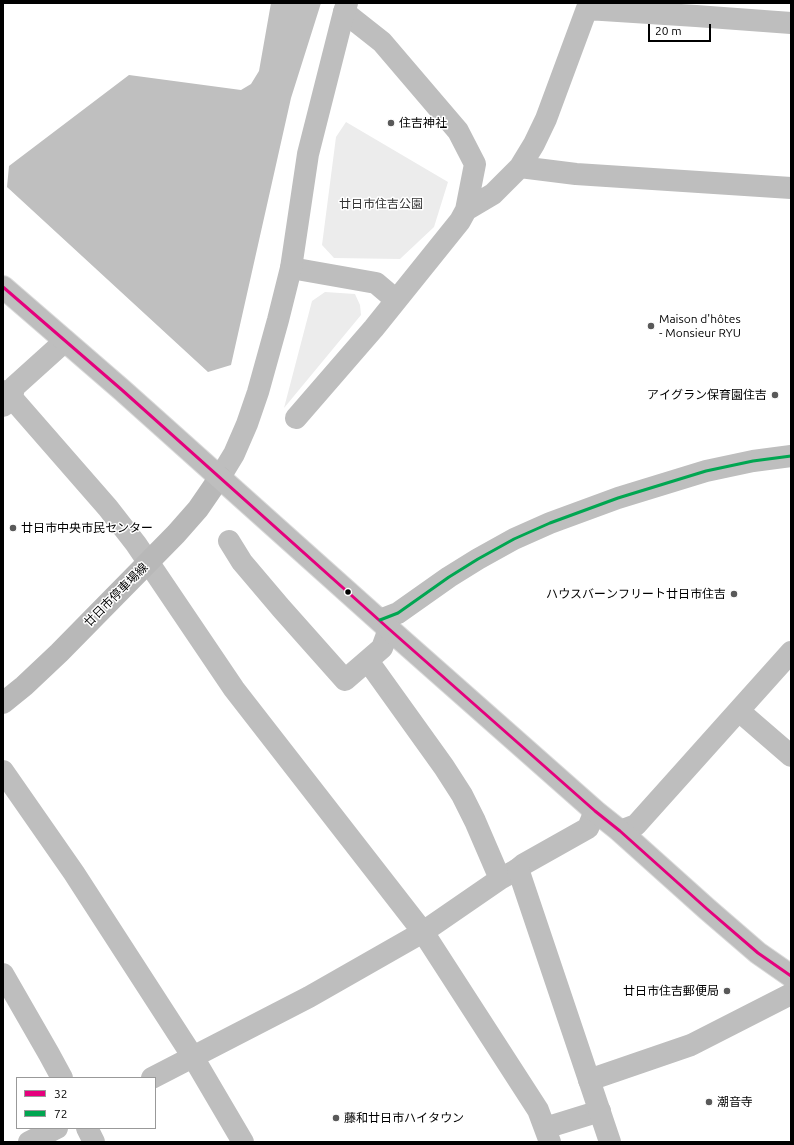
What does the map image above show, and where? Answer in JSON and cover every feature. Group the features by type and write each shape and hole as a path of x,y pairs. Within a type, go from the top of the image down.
{"main road":[{"path":"466,210 493,194 520,167 534,144 546,118 588,6 791,23"},
{"path":"220,477 234,454 247,424 258,392 278,320 290,268 308,154 345,7 382,42 458,131 475,164 466,210 460,221 374,328 296,418"},
{"path":"520,167 576,174 791,188"},
{"path":"290,268 376,283 396,300"},
{"path":"3,286 595,811 620,831 758,953 791,976"},
{"path":"65,340 14,387 6,398 108,508 148,562 234,689 423,932 538,1110 547,1135 600,1111"},
{"path":"228,541 242,562 345,680 382,648 385,625 398,613 449,577 514,539 550,523 606,502 666,482 706,471 791,456"},
{"name":"廿日市停車場線","path":"3,703 24,686 59,653 148,562 190,518 220,477"},
{"path":"620,831 636,825 791,652"},
{"path":"368,661 444,767 462,795 475,821 509,874 589,1080 610,1142"},
{"path":"739,711 791,756"},
{"path":"3,771 74,873 193,1057 243,1142"},
{"path":"154,1077 309,997 423,932 524,864 588,828 595,811"},
{"path":"3,974 61,1077"},
{"path":"589,1080 691,1045 791,994"},
{"path":"29,1142 54,1129"},
{"path":"88,1129 94,1142"}],"green space":[{"name":"廿日市住吉公園","path":"346,122 448,182 434,227 400,259 334,258 322,245 336,137"},
{"path":"325,292 355,294 360,305 361,315 284,408 312,301"}],"shaded area":[{"path":"271,3 321,3 291,98 231,365 208,372 7,187 9,166 129,75 241,90 251,84 259,71"}],"transit line":[{"name":"32","path":"3,287 122,390 389,629 707,909 758,953 791,976"},
{"name":"72","path":"380,620 398,613 449,577 478,559 514,539 550,523 618,498 706,471 753,461 791,456"}],"place":[{"name":"住吉神社","path":"391,123"},
{"name":"Maison d'hôtes - Monsieur RYU","path":"651,326"},
{"name":"アイグラン保育園住吉","path":"775,395"},
{"name":"廿日市中央市民センター","path":"13,528"},
{"name":"ハウスバーンフリート廿日市住吉","path":"734,594"},
{"name":"廿日市住吉郵便局","path":"727,991"},
{"name":"潮音寺","path":"709,1102"},
{"name":"藤和廿日市ハイタウン","path":"336,1118"}]}
